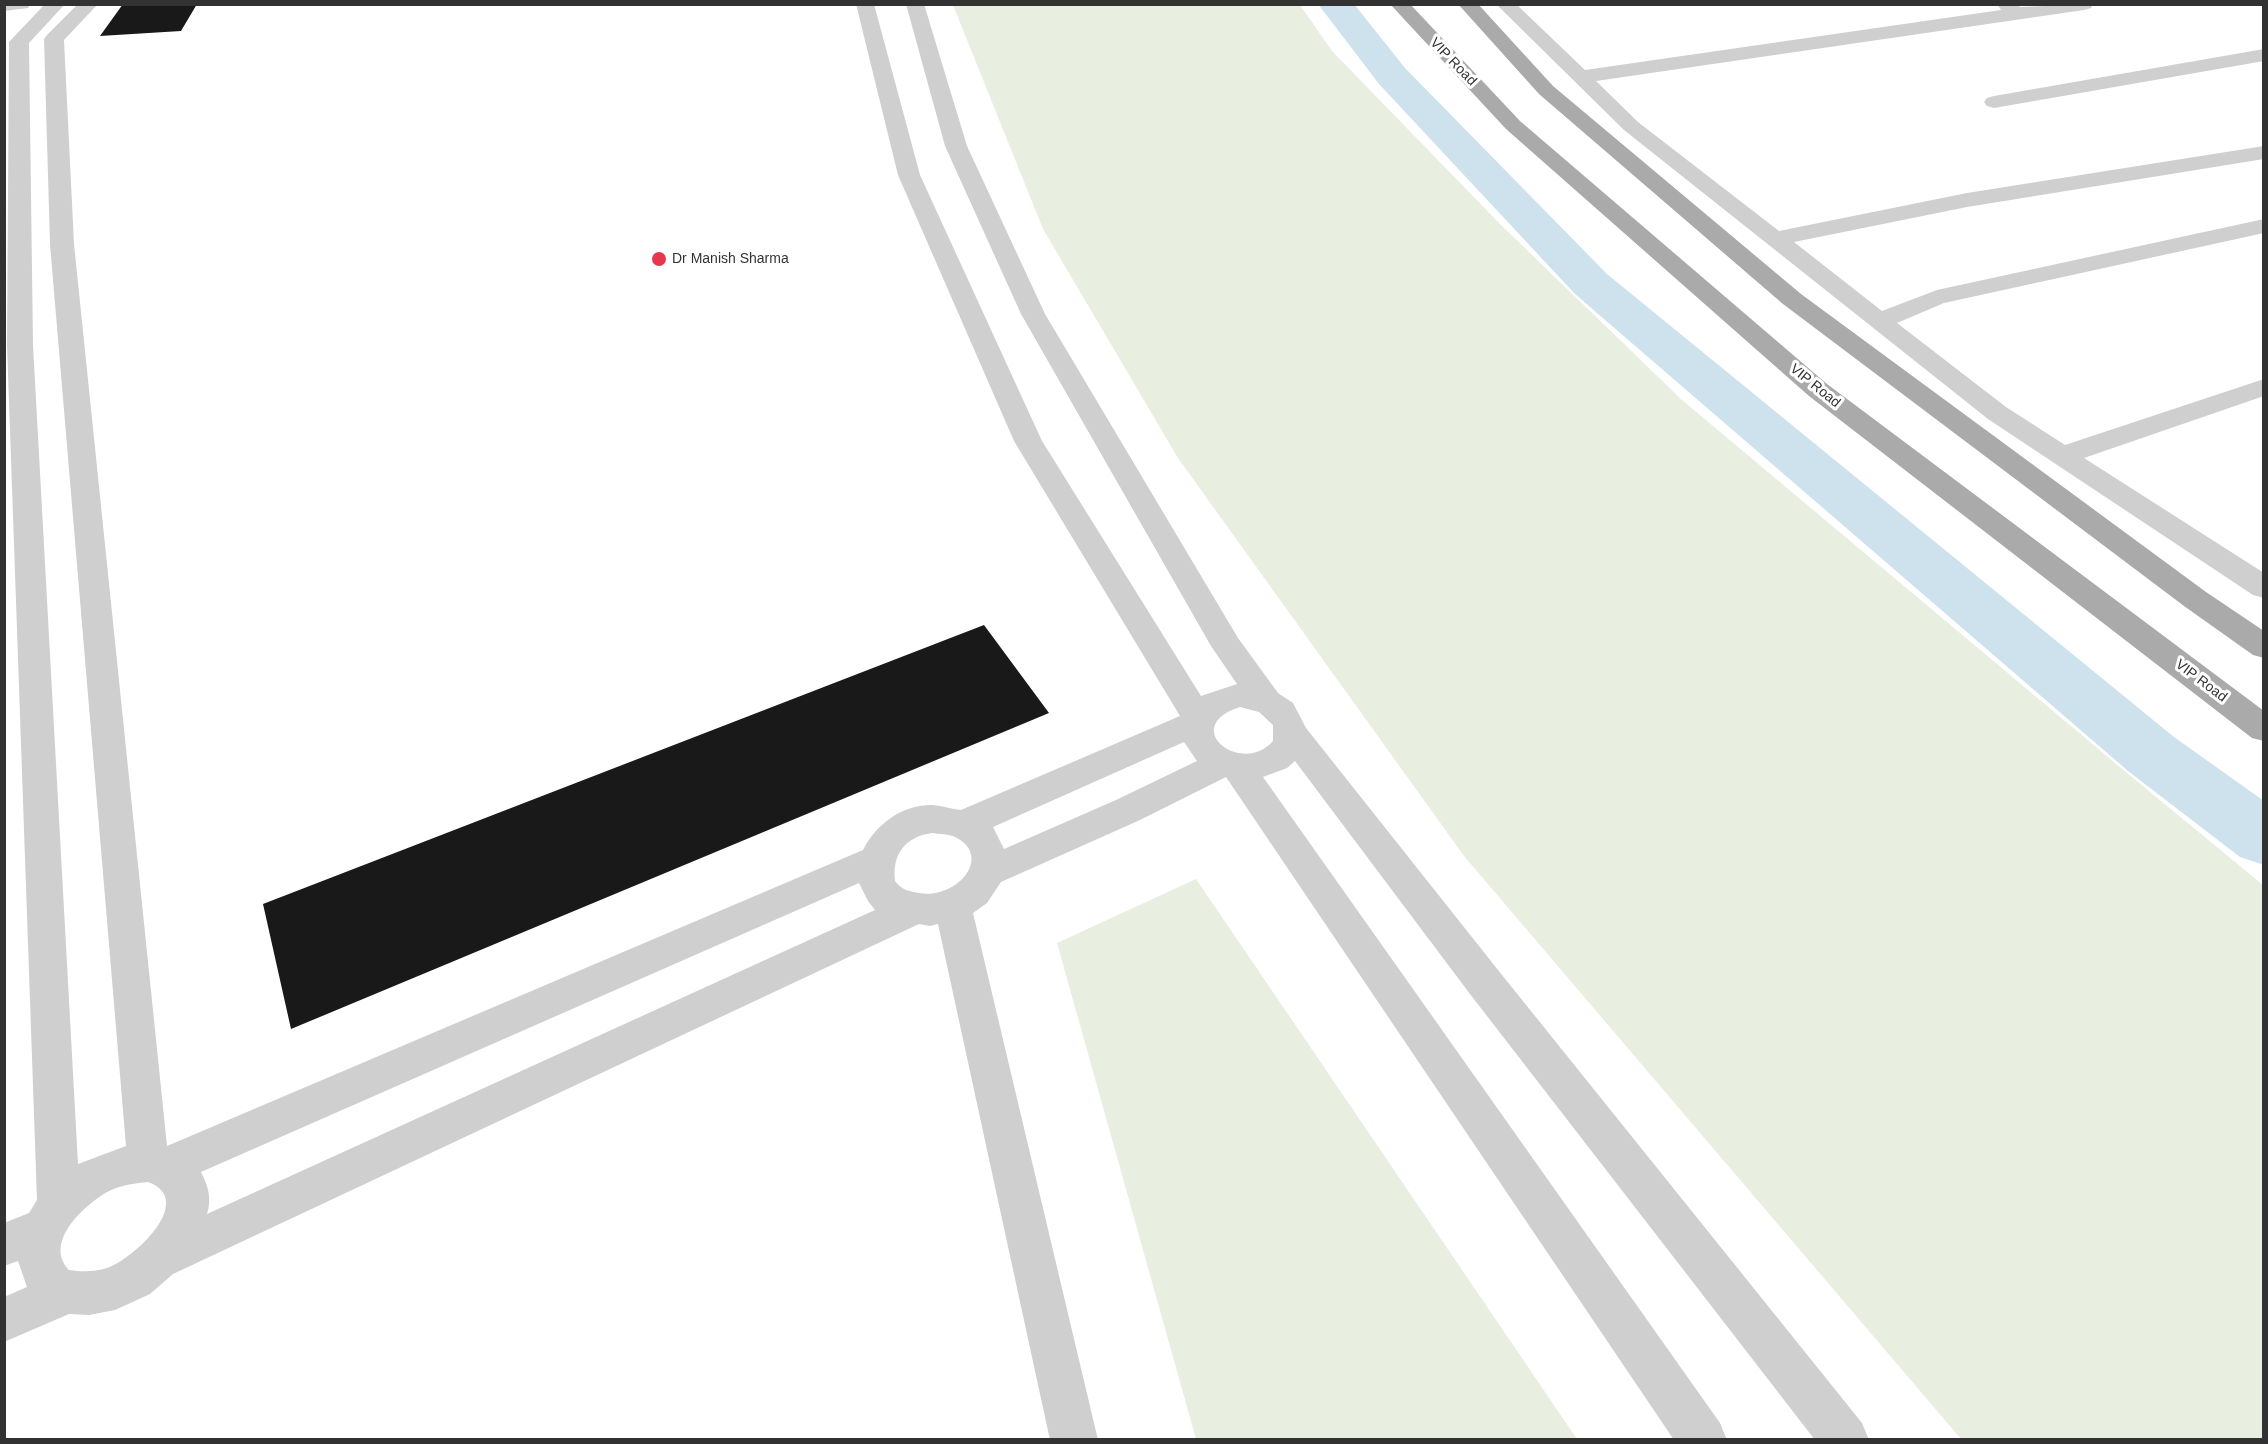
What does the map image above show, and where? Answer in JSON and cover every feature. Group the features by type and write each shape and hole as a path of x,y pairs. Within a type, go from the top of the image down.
{"main road":[{"name":"VIP Road","path":"1399,4 1513,125 1818,390 2264,729"},
{"path":"1467,4 1546,90 1792,299 2186,592 2264,647"}],"street":[{"path":"865,4 909,175 1028,441 1197,721"},
{"path":"915,4 956,146 1033,314 1227,646 1266,701 1284,715 1292,734 1476,973 1845,1440"},
{"path":"1505,4 1631,126 1996,413 2264,588"},
{"path":"1580,76 2011,9 2084,4"},
{"path":"4,5 57,9"},
{"path":"4,19 57,9"},
{"path":"57,9 19,42 12,93 11,160 12,347 52,1217 39,1249 40,1269 49,1285 67,1292 89,1294 115,1288 139,1275 161,1257 177,1236 187,1213 188,1193 181,1177 158,1164"},
{"path":"57,9 54,39 62,244 158,1164"},
{"path":"1994,102 2264,55"},
{"path":"2227,62 2254,76"},
{"path":"1774,239 1967,200 2264,152"},
{"path":"1880,321 1938,297 2264,226"},
{"path":"2062,456 2264,387"},
{"path":"1266,701 1240,695 1226,698 1204,709 1197,721 1195,732 1204,751 1231,765 1254,767 1275,759 1289,745 1292,734"},
{"path":"964,824 1197,721"},
{"path":"989,872 1231,765"},
{"path":"1231,765 1703,1440"},
{"path":"940,819 964,824 978,833 986,844 990,858 989,872 982,885 970,897 953,907 933,911 912,910 894,903 881,891 875,876 875,860 883,845 896,831 912,823 940,819"},
{"path":"4,1245 52,1217 78,1188 101,1174 125,1164 158,1164 875,860"},
{"path":"953,907 1074,1440"},
{"path":"161,1257 912,910"},
{"path":"4,1320 67,1292"}],"shaded area":[{"path":"953,5 1300,5 1332,51 1500,224 1682,400 2263,885 2263,1439 1961,1439 1464,856 1178,458 1043,229"},
{"path":"1196,879 1577,1439 1196,1439 1057,943"}],"building":[{"path":"123,4 197,4 181,31 100,36"},
{"path":"984,625 1049,713 291,1029 263,904"}],"waterway":[{"path":"1335,4 1392,76 1591,284 2151,754 2264,838"}],"place":[{"name":"Dr Manish Sharma","path":"659,259"}]}
